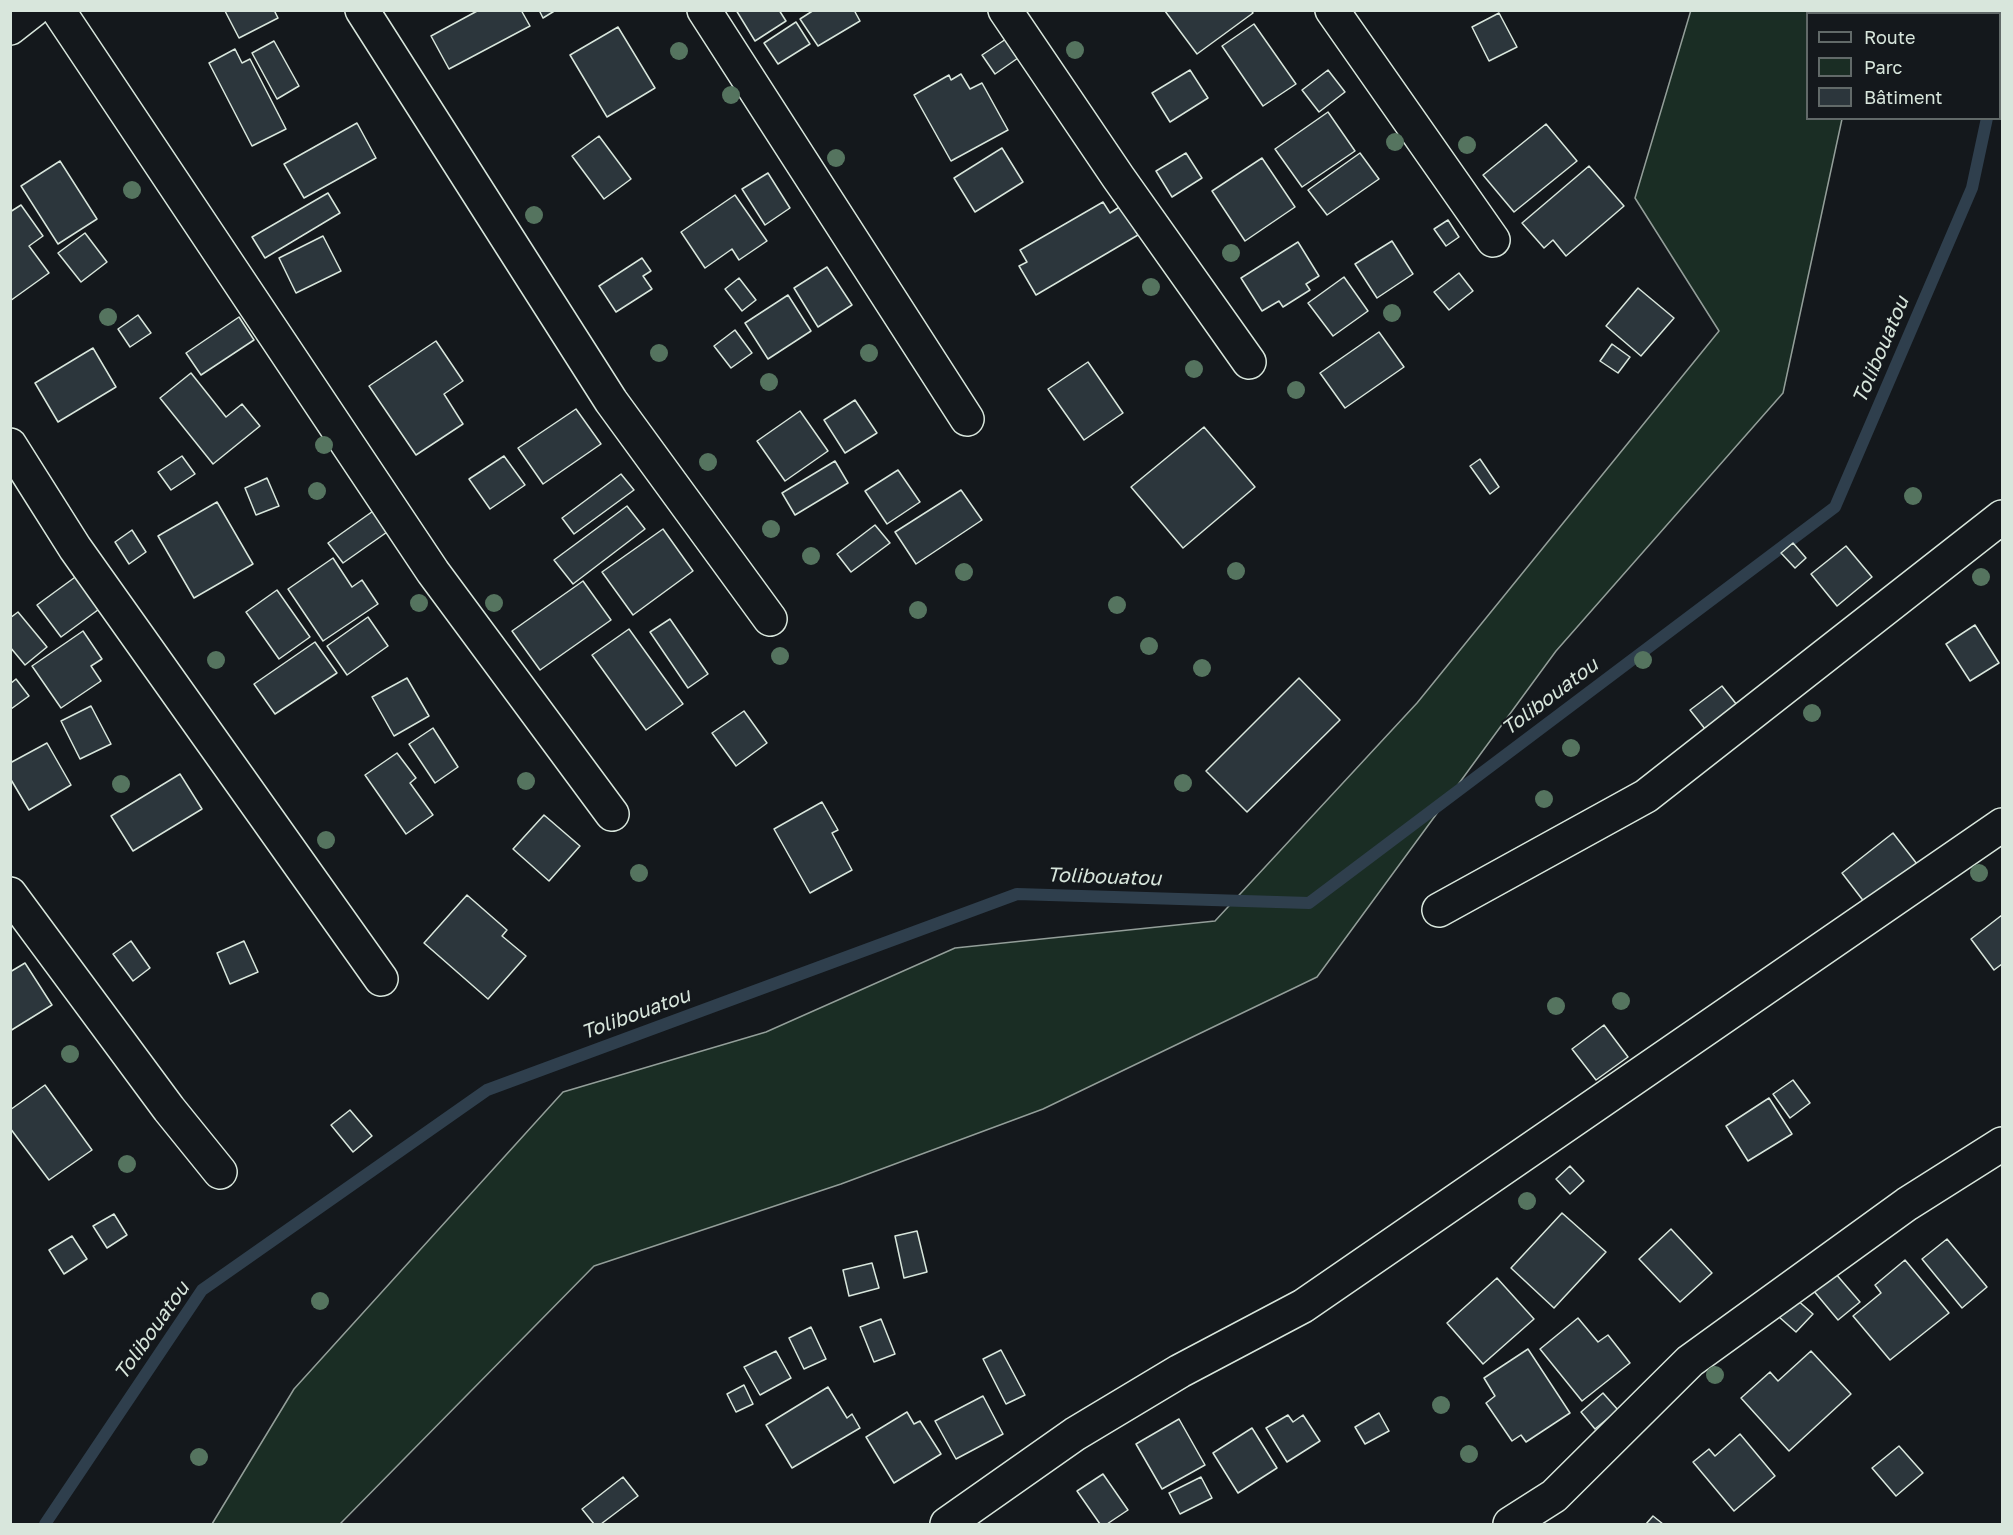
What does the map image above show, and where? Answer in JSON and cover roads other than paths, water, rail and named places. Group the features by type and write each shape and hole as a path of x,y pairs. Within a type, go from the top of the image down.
{"street":[{"path":"10,28 33,10"},
{"path":"58,10 433,572 612,814"},
{"path":"362,10 611,401 770,619"},
{"path":"704,10 967,419"},
{"path":"1005,10 1118,177 1249,362"},
{"path":"1332,10 1493,240"},
{"path":"10,445 75,548 381,979"},
{"path":"1439,910 1646,796 2002,517"},
{"path":"947,1524 1075,1434 1180,1371 1303,1306 2002,825"},
{"path":"10,894 169,1109 220,1173"},
{"path":"1510,1524 1554,1496 1690,1361 1907,1204 2002,1144"}],"waterway":[{"name":"Tolibouatou","path":"2001,55 2002,48"},
{"name":"Tolibouatou","path":"45,1524 202,1290 487,1090 1017,894 1309,903 1835,507 1972,188 1987,120"}]}
